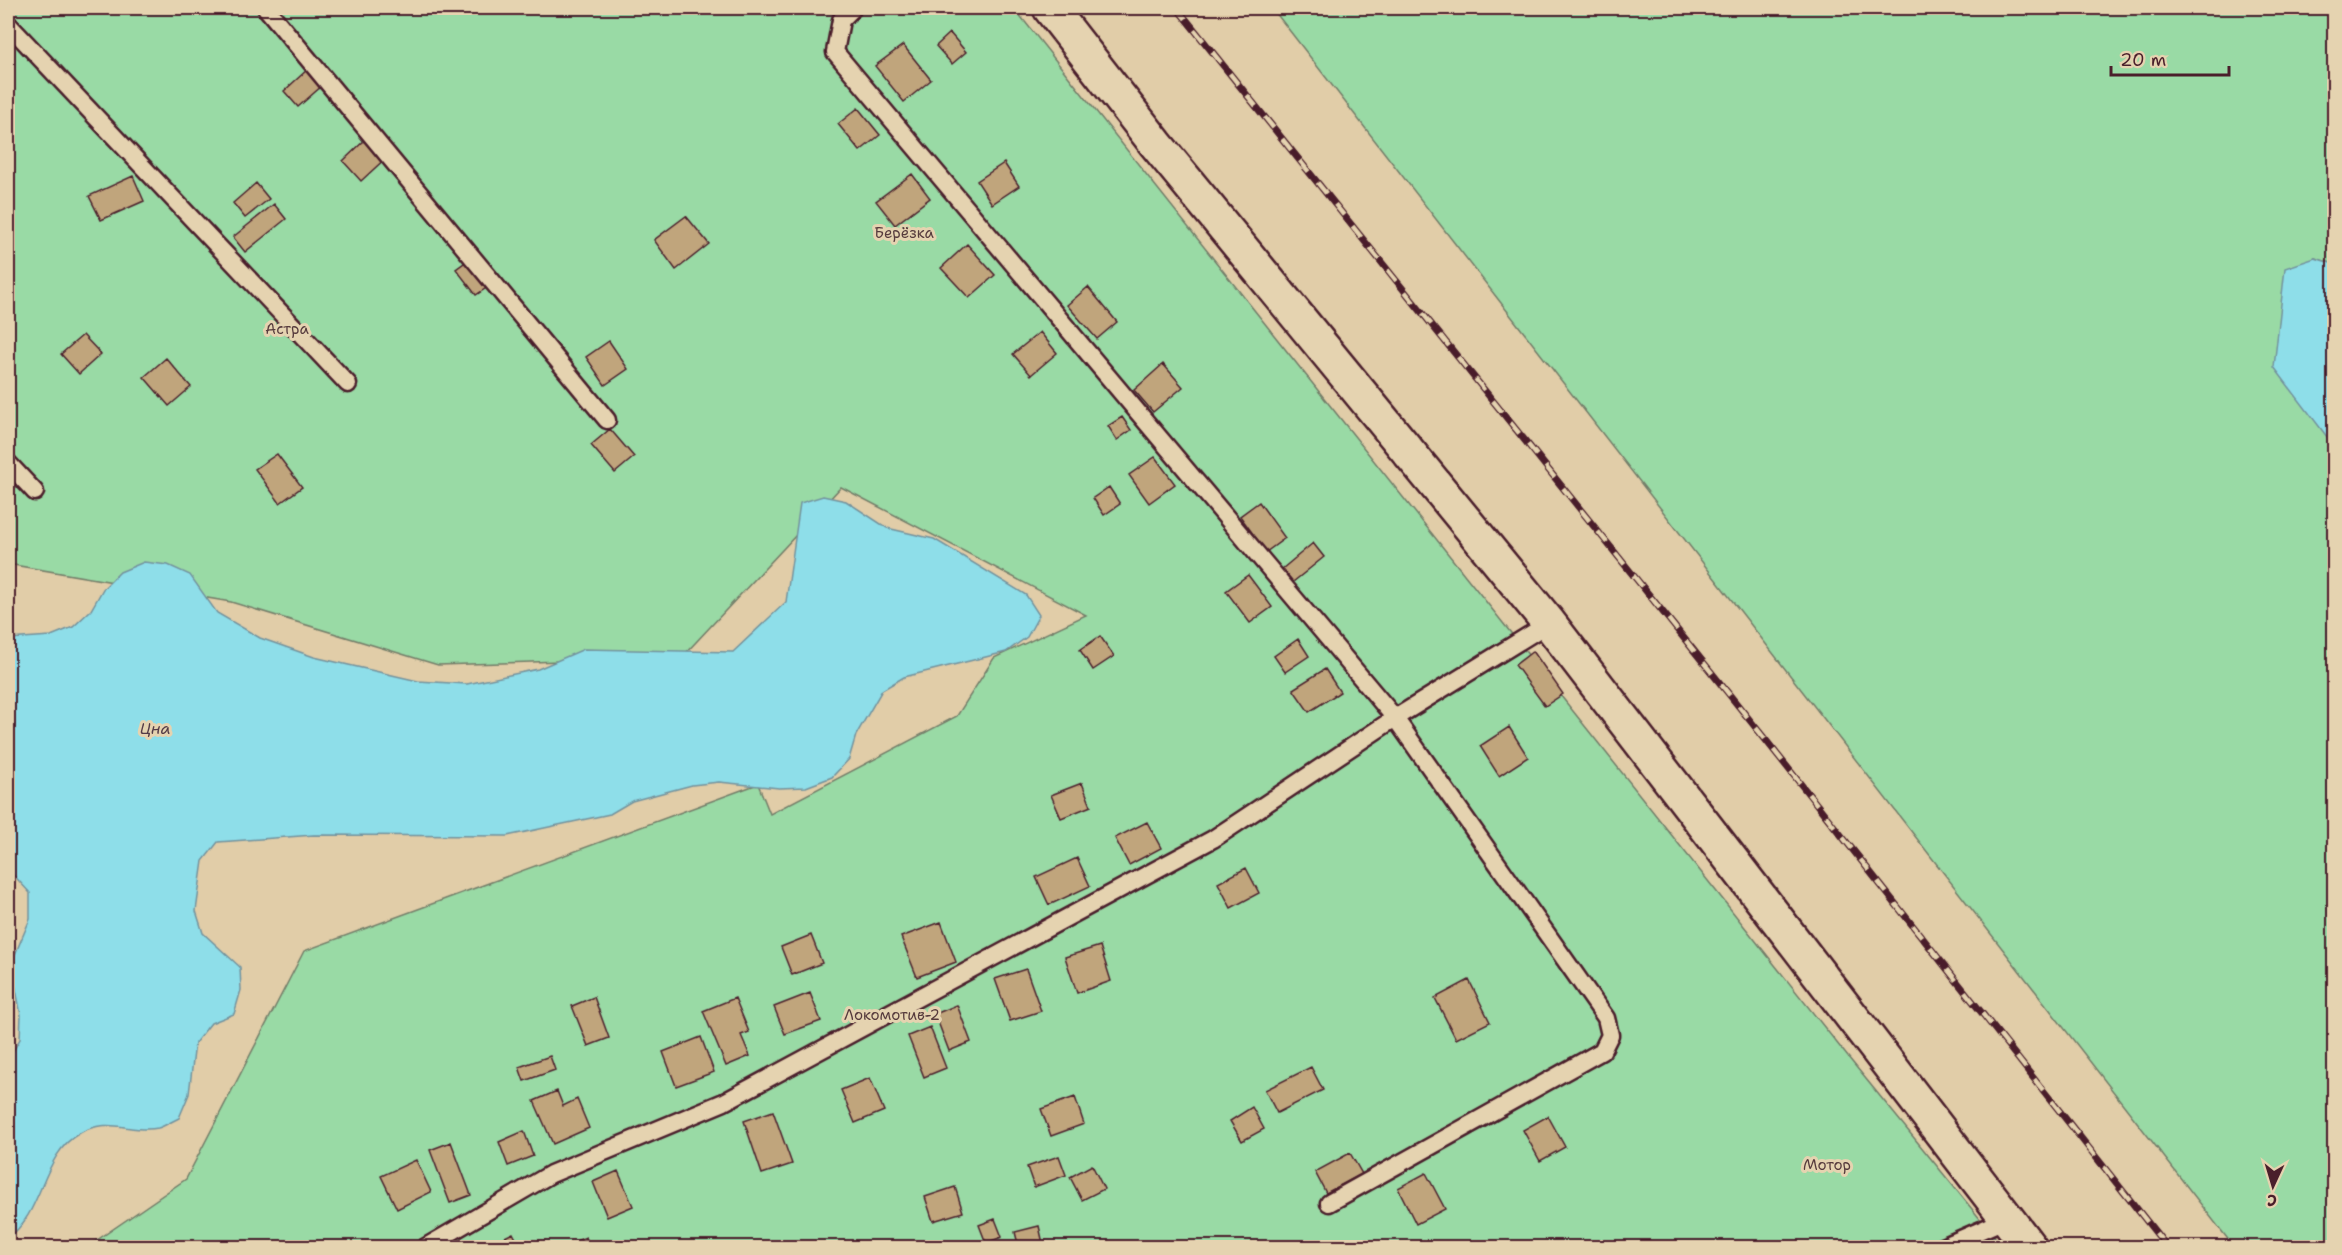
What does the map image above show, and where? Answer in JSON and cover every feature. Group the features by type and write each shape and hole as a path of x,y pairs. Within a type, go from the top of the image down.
{"street":[{"path":"1050,8 1156,144 1549,623 2030,1248"}],"lane":[{"path":"266,8 607,420"},
{"path":"853,8 841,20 835,52 1395,718 1606,1018 1610,1035 1602,1051 1329,1203"},
{"path":"8,24 348,384"},
{"path":"8,463 35,492"},
{"path":"424,1248 550,1174 724,1102 1213,839 1395,718 1549,623"},
{"path":"1940,1248 2009,1218"}],"green space":[{"path":"8,8 1014,8 1848,1057 2003,1247 87,1247 186,1179 304,951 758,784 770,814 957,716 994,658 1086,615 841,487 682,657 438,665 231,602 8,564"},
{"path":"1272,8 2334,8 2334,264 2315,258 2314,418 2334,446 2334,1247 2234,1247"}],"water":[{"path":"2315,258 2334,264 2334,446 2274,367 2285,268"},
{"name":"Цна","path":"823,496 846,501 887,528 934,539 1026,595 1039,615 1027,637 1006,652 904,677 882,690 856,735 849,759 832,777 806,787 779,788 719,782 692,785 632,801 610,814 507,836 314,835 218,842 203,861 196,911 203,933 240,967 241,990 234,1014 211,1023 195,1043 189,1094 179,1118 158,1128 101,1126 91,1128 67,1142 57,1155 29,1214 8,1238 8,1060 20,1039 21,1015 11,964 30,919 30,893 8,869 8,639 51,636 73,627 91,610 103,589 120,572 144,562 168,565 190,575 217,613 260,638 314,657 418,681 467,684 538,669 584,649 733,652 786,602 800,503"}],"building":[{"path":"950,33 966,52 952,64 936,46"},
{"path":"903,45 931,80 904,102 875,66"},
{"path":"308,69 323,85 298,107 284,91"},
{"path":"858,108 880,135 860,151 838,124"},
{"path":"369,136 388,156 361,181 343,161"},
{"path":"1004,163 1019,186 992,204 977,181"},
{"path":"912,174 930,198 895,225 876,201"},
{"path":"133,176 144,201 101,220 89,196"},
{"path":"256,183 269,199 245,218 233,203"},
{"path":"274,204 286,219 245,252 233,237"},
{"path":"686,216 709,244 676,270 654,240"},
{"path":"967,244 995,275 969,298 941,268"},
{"path":"475,255 495,282 476,295 456,269"},
{"path":"1088,287 1117,322 1097,339 1067,305"},
{"path":"1040,332 1057,353 1031,375 1013,354"},
{"path":"83,335 101,354 79,374 61,354"},
{"path":"609,341 628,369 605,385 586,357"},
{"path":"166,358 191,387 169,406 144,377"},
{"path":"1163,364 1183,387 1153,412 1134,390"},
{"path":"1122,417 1131,430 1117,440 1108,426"},
{"path":"610,429 634,457 615,473 591,445"},
{"path":"277,454 302,487 280,503 255,469"},
{"path":"1155,457 1175,484 1149,503 1129,475"},
{"path":"1109,487 1120,504 1104,515 1093,498"},
{"path":"1259,502 1285,538 1266,552 1240,516"},
{"path":"1313,543 1324,557 1293,582 1282,569"},
{"path":"1248,575 1272,607 1250,623 1226,591"},
{"path":"1100,636 1114,656 1093,670 1080,650"},
{"path":"1298,639 1309,656 1285,672 1274,656"},
{"path":"1533,651 1563,694 1545,706 1515,665"},
{"path":"1325,669 1340,692 1309,712 1293,689"},
{"path":"1509,727 1528,757 1499,776 1480,746"},
{"path":"1082,783 1091,806 1061,818 1051,795"},
{"path":"1147,822 1161,848 1129,865 1115,838"},
{"path":"1077,858 1090,886 1049,905 1036,877"},
{"path":"1246,868 1259,893 1231,908 1218,883"},
{"path":"941,922 956,962 917,977 901,937"},
{"path":"811,935 822,963 792,975 781,947"},
{"path":"1100,946 1111,981 1077,993 1065,957"},
{"path":"1026,969 1041,1011 1010,1021 995,979"},
{"path":"1469,980 1490,1022 1456,1039 1435,998"},
{"path":"810,993 821,1021 785,1034 774,1007"},
{"path":"594,997 609,1038 588,1046 572,1006"},
{"path":"735,998 749,1032 741,1035 750,1056 726,1066 703,1011"},
{"path":"957,1005 971,1042 949,1051 935,1014"},
{"path":"930,1027 946,1068 924,1077 908,1036"},
{"path":"701,1037 714,1072 676,1086 663,1052"},
{"path":"550,1056 555,1070 524,1081 519,1067"},
{"path":"1311,1067 1323,1090 1277,1113 1265,1090"},
{"path":"870,1078 884,1111 855,1123 841,1090"},
{"path":"557,1091 563,1106 577,1099 589,1128 553,1144 534,1101"},
{"path":"1075,1097 1084,1124 1051,1136 1041,1109"},
{"path":"1252,1107 1264,1129 1242,1141 1230,1121"},
{"path":"773,1111 792,1164 762,1174 744,1121"},
{"path":"1548,1116 1565,1147 1540,1161 1523,1130"},
{"path":"524,1131 533,1156 508,1166 499,1142"},
{"path":"451,1142 471,1195 450,1203 430,1150"},
{"path":"1350,1153 1362,1174 1326,1193 1315,1172"},
{"path":"1059,1156 1066,1175 1034,1187 1027,1167"},
{"path":"416,1160 431,1192 397,1209 381,1176"},
{"path":"1092,1165 1104,1189 1082,1200 1070,1177"},
{"path":"618,1171 633,1206 607,1217 593,1182"},
{"path":"1426,1173 1445,1209 1416,1224 1398,1188"},
{"path":"955,1187 963,1212 933,1221 925,1197"},
{"path":"995,1219 1002,1237 986,1243 979,1225"},
{"path":"1039,1226 1044,1248 1019,1248 1015,1232"},
{"path":"513,1233 521,1248 482,1248"},
{"path":"586,1237 590,1248 559,1248"}],"railway":[{"path":"1177,8 1765,739 2168,1248"}],"park label":[{"name":"Берёзка","path":"904,233"},
{"name":"Астра","path":"287,329"},
{"name":"Локомотив-2","path":"892,1015"},
{"name":"Мотор","path":"1827,1165"}]}
